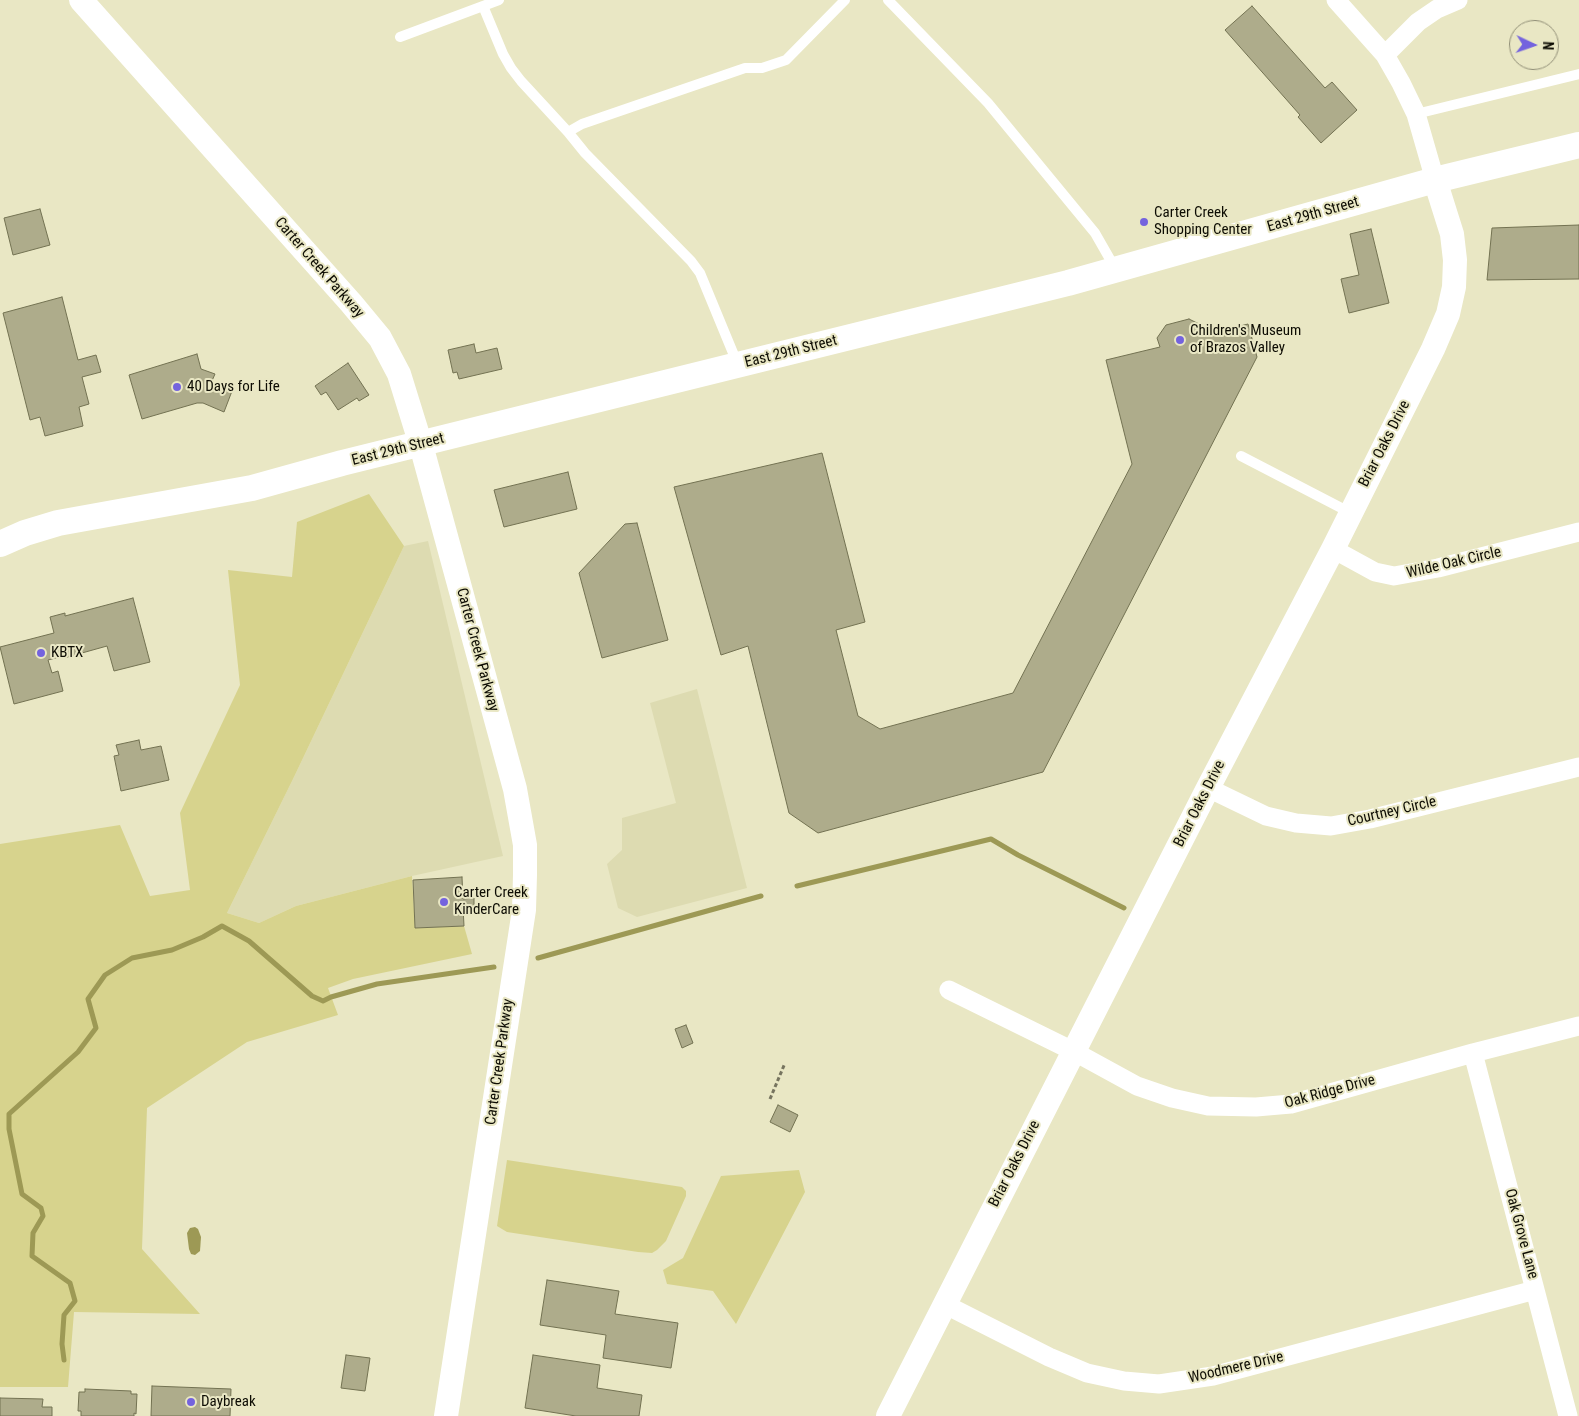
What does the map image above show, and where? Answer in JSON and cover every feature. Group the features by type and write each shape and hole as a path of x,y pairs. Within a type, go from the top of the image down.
{"main road":[{"name":"East 29th Street","path":"0,544 25,533 58,523 252,488 342,463 1059,285 1435,180 1579,144"}],"street":[{"name":"Carter Creek Parkway","path":"81,0 380,338 399,374 421,444 515,788 524,845 526,874 524,910 446,1416"},
{"path":"1336,0 1385,54 1416,114 1435,180"},
{"path":"1385,54 1418,22 1437,9 1458,0"},
{"name":"Briar Oaks Drive","path":"888,1416 1073,1051 1333,549 1433,349 1448,314 1454,287 1452,234 1435,180"},
{"name":"Wilde Oak Circle","path":"1333,549 1375,572 1394,576 1438,568 1579,532"},
{"name":"Courtney Circle","path":"1208,788 1266,816 1296,823 1331,826 1370,819 1579,767"},
{"name":"Oak Ridge Drive","path":"949,990 1073,1051 1136,1086 1172,1098 1208,1106 1256,1107 1291,1104 1473,1053 1579,1026"},
{"name":"Oak Grove Lane","path":"1473,1053 1568,1416"},
{"name":"Woodmere Drive","path":"944,1304 1049,1358 1088,1373 1159,1384 1213,1376 1535,1290"}],"lane":[{"path":"400,37 499,0"},
{"path":"568,132 582,124 745,68 762,68 786,60 845,0"},
{"path":"888,0 988,103 1095,232 1115,268"},
{"path":"483,6 503,54 511,68 585,154 691,261 700,273 738,365"},
{"path":"1416,114 1579,74"},
{"path":"1241,456 1351,513"}],"path":[{"path":"770,1099 785,1063"}],"shaded area":[{"path":"369,494 404,546 227,913 259,923 296,906 412,876 415,928 464,926 472,954 353,979 328,988 338,1015 247,1042 147,1108 142,1249 200,1314 74,1312 68,1387 0,1387 0,844 120,825 150,896 190,890 180,813 240,685 228,570 292,577 297,522"},
{"path":"428,541 503,856 412,876 296,906 259,923 227,913 404,546"},
{"path":"697,689 747,888 637,917 618,908 607,864 622,850 622,818 676,803 650,703"},
{"path":"507,1160 682,1187 686,1191 686,1196 666,1241 652,1253 507,1232 497,1226"},
{"path":"799,1170 805,1192 736,1324 713,1291 667,1284 663,1270 683,1258 721,1176"},
{"path":"195,1227 198,1229 201,1237 200,1251 195,1255 191,1254 189,1249 187,1233 190,1228"}],"building":[{"path":"1252,6 1325,88 1332,82 1357,110 1321,143 1298,117 1300,115 1225,30"},
{"path":"40,209 50,245 13,255 4,218"},
{"path":"1579,225 1579,279 1487,280 1492,228"},
{"path":"1371,229 1389,303 1349,313 1341,279 1359,275 1350,234"},
{"path":"62,297 78,360 96,355 101,372 82,377 89,404 79,407 83,426 45,436 40,417 30,420 3,313"},
{"path":"1189,319 1201,325 1205,335 1248,324 1257,357 1043,772 818,833 789,813 748,646 721,655 674,487 822,453 865,622 836,630 858,716 880,729 1013,693 1132,464 1106,360 1160,347 1157,338 1166,325"},
{"path":"474,344 476,353 497,348 502,369 459,379 457,372 453,373 448,350"},
{"name":"40 Days for Life","path":"197,354 201,369 215,374 211,383 232,391 224,412 203,403 197,403 142,419 129,375"},
{"path":"348,363 369,395 359,401 357,398 338,410 326,392 321,395 315,386"},
{"path":"568,472 577,509 504,527 494,490"},
{"path":"637,523 668,640 602,658 579,573 625,524"},
{"name":"KBTX","path":"133,598 150,662 114,671 107,646 64,658 63,656 48,660 52,673 58,671 63,691 14,704 0,647 54,633 50,617 65,613 65,616"},
{"path":"139,740 141,750 161,746 169,780 121,791 114,756 119,755 116,745"},
{"name":"Carter Creek KinderCare","path":"462,877 463,899 474,898 474,906 463,907 464,926 415,928 413,880"},
{"path":"686,1025 693,1043 682,1048 675,1029"},
{"path":"778,1105 798,1115 790,1132 770,1122"},
{"path":"547,1280 619,1291 615,1314 678,1323 671,1368 603,1358 606,1335 540,1325"},
{"path":"346,1355 370,1358 365,1391 341,1388"},
{"path":"533,1355 600,1365 597,1388 642,1395 639,1416 576,1416 525,1408"},
{"name":"Daybreak","path":"152,1386 231,1389 230,1416 151,1416"},
{"path":"85,1389 131,1391 131,1394 137,1394 136,1414 134,1413 134,1416 81,1416 81,1411 78,1411 79,1392 85,1392"},
{"path":"0,1398 43,1399 42,1407 52,1407 52,1416 0,1416"}],"waterway":[{"path":"797,886 991,839 1018,855 1124,908"},
{"path":"538,958 761,896"},
{"path":"64,1360 62,1344 64,1315 75,1301 70,1283 32,1256 33,1233 43,1216 41,1208 22,1194 9,1129 9,1114 78,1052 96,1028 88,999 105,975 132,958 172,950 203,937 222,926 249,941 312,996 323,1001 377,984 494,967"}],"place":[{"name":"Carter Creek Shopping Center","path":"1144,222"},
{"name":"Children's Museum of Brazos Valley","path":"1180,340"},
{"name":"40 Days for Life","path":"177,387"},
{"name":"KBTX","path":"41,653"},
{"name":"Carter Creek KinderCare","path":"444,902"},
{"name":"Daybreak","path":"191,1402"}]}
